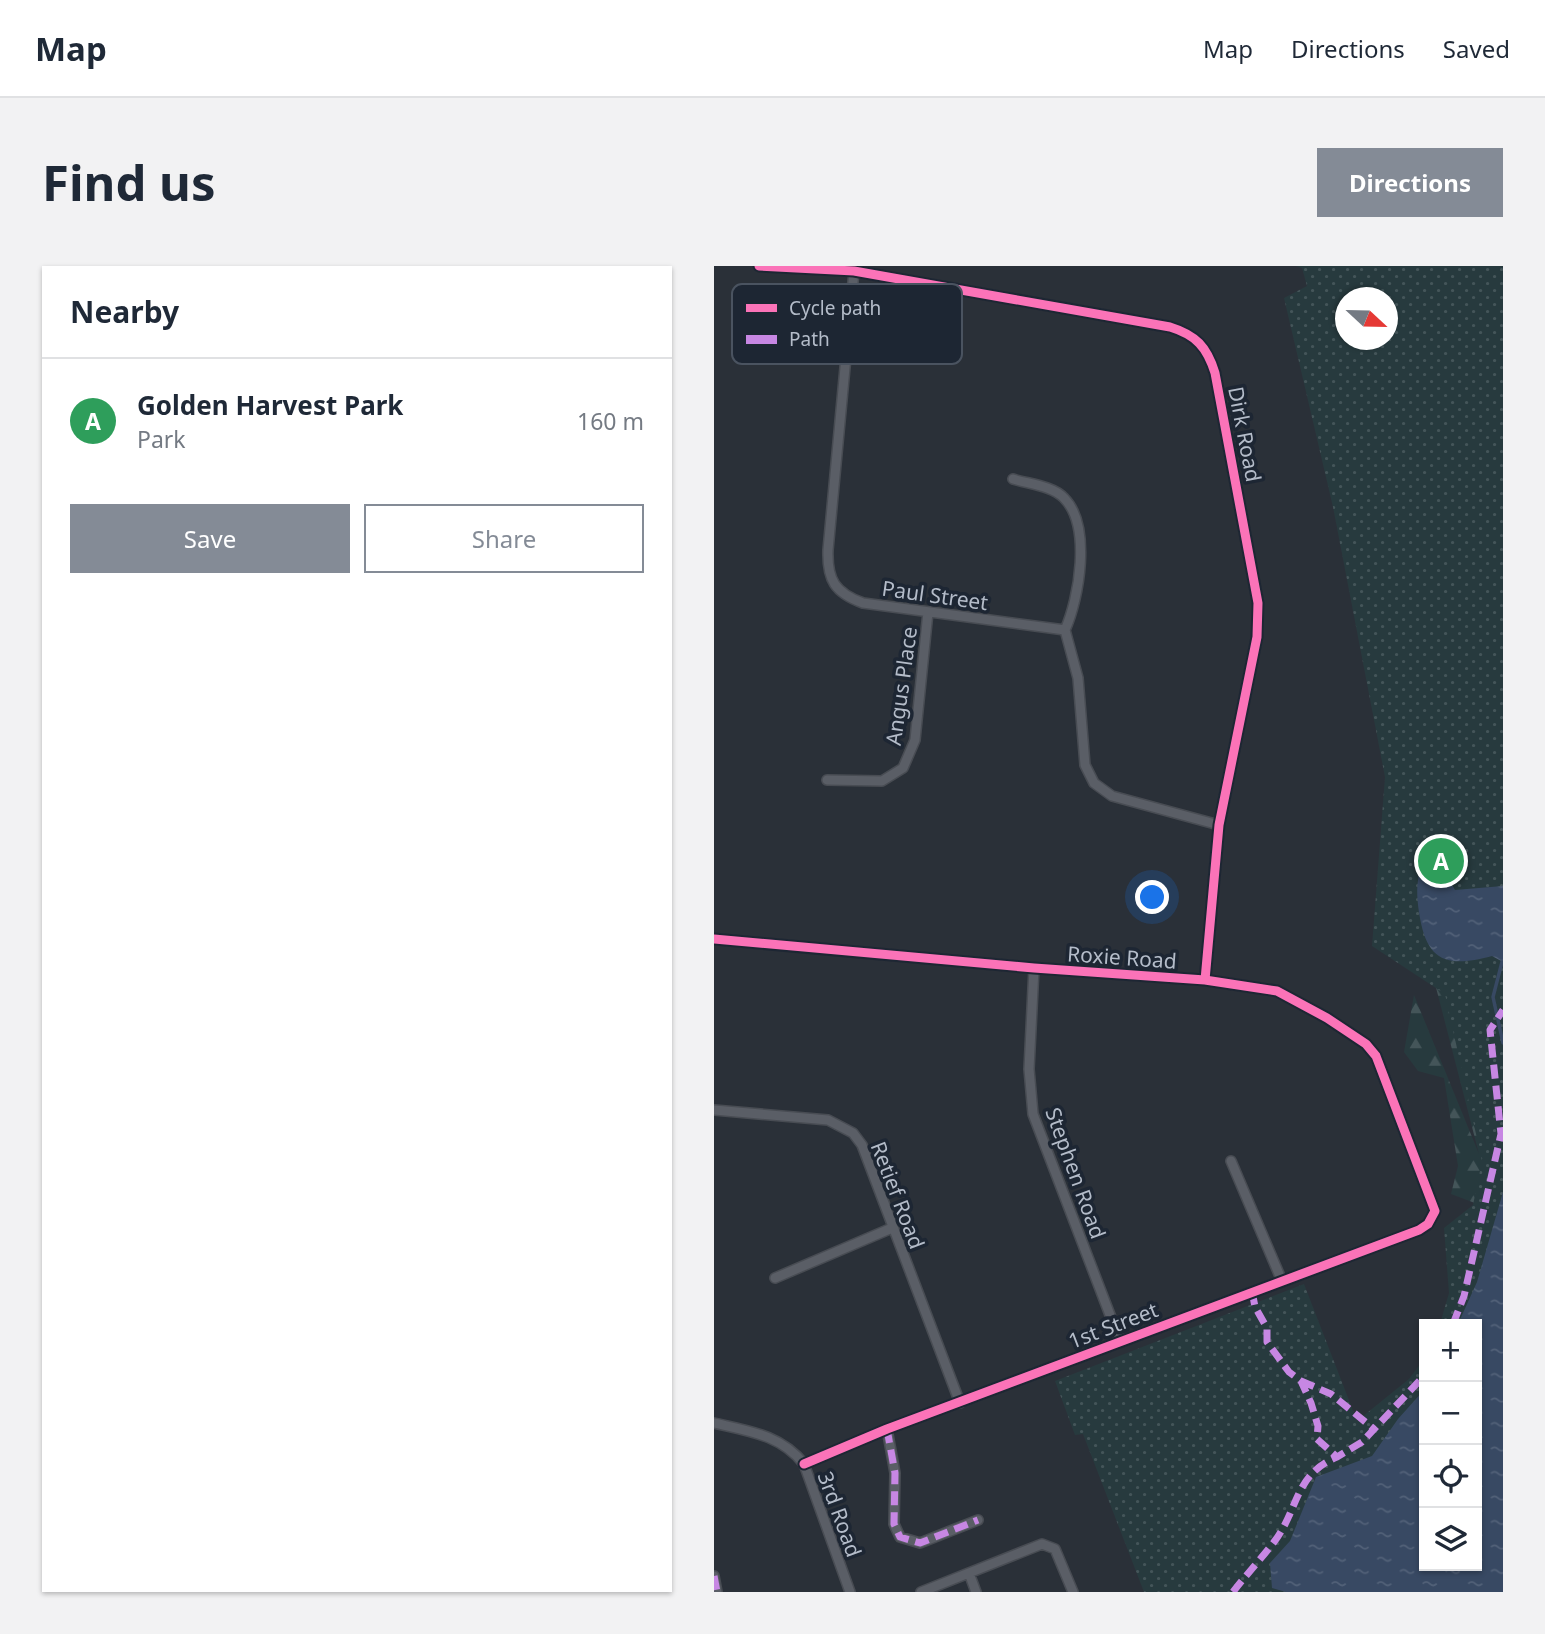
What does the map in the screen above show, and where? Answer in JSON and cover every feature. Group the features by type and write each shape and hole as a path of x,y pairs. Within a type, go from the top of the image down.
{"street":[{"name":"Dirk Road","path":"759,266 854,271 927,284"},
{"name":"Paul Street","path":"853,284 854,271"},
{"name":"Dirk Road","path":"962,290 1183,331 1204,346 1215,373 1258,603 1257,637 1219,825 1205,980"},
{"name":"Paul Street","path":"846,364 827,570 835,588 846,597 863,603 1065,631"},
{"path":"1013,479 1056,492 1072,509 1079,541 1081,577 1074,609 1065,631 1077,671 1085,765 1094,783 1112,796 1219,825"},
{"name":"Angus Place","path":"827,780 882,781 903,768 915,740 928,612"},
{"name":"Roxie Road","path":"714,939 1034,968 1205,980 1277,991 1292,997 1366,1044 1376,1056 1425,1179 1434,1210 1432,1219"},
{"name":"Stephen Road","path":"1034,968 1029,1069 1033,1114 1120,1341"},
{"name":"Retief Road","path":"714,1110 802,1116 842,1125 862,1145 960,1403"},
{"path":"1231,1161 1282,1280"},
{"name":"1st Street","path":"804,1464 887,1429 1419,1230 1432,1219"},
{"path":"775,1278 892,1228"},
{"name":"3rd Road","path":"714,1423 778,1440 792,1449 804,1464 850,1592"},
{"path":"887,1429 895,1473 894,1524 900,1537 910,1543 920,1543 978,1520"},
{"path":"921,1592 1036,1546 1048,1544 1059,1554 1073,1592"},
{"path":"969,1573 976,1592"},
{"path":"714,1576 717,1592"}],"green space":[{"path":"1296,266 1503,266 1503,1592 1144,1592 1083,1434 1075,1435 1055,1381 1304,1284 1357,1421 1409,1379 1419,1366 1419,1571 1482,1571 1482,1319 1441,1319 1449,1293 1444,1228 1473,1205 1482,1161 1445,994 1372,946 1385,777 1333,507 1284,298 1307,286 1302,268"},
{"path":"1424,941 1439,956 1503,1192 1496,1211 1451,1194 1458,1166 1444,1078 1418,1071 1404,1052 1414,995 1479,1154"}],"water":[{"path":"1424,853 1444,872 1455,890 1503,886 1503,962 1492,956 1453,961 1435,953 1429,945 1420,918 1417,892"},
{"path":"1503,1192 1503,1592 1286,1592 1272,1588 1270,1563 1290,1541 1316,1477 1372,1456 1398,1419 1419,1396 1419,1571 1482,1571 1482,1319 1460,1319 1477,1282"}],"waterway":[{"path":"1502,962 1493,997 1503,1043"}],"marked path":[{"path":"1455,1319 1464,1296 1501,1134 1490,1030 1503,1010"},
{"path":"1252,1291 1255,1307 1267,1328 1267,1342 1289,1372 1301,1381 1318,1426 1317,1439 1337,1457 1362,1442 1419,1381"},
{"path":"1301,1381 1331,1394 1374,1429"},
{"path":"887,1429 895,1473 894,1524 900,1537 920,1543 978,1520"},
{"path":"1233,1592 1282,1530 1305,1483 1323,1464 1337,1457"},
{"path":"714,1576 717,1592"}],"cycle path":[{"path":"759,266 854,271 927,284"},
{"path":"962,290 1170,327 1199,343 1215,373 1258,603 1257,637 1219,825 1205,980"},
{"path":"714,939 1034,968 1205,980 1277,991 1327,1018 1366,1044 1376,1056 1435,1211 1428,1224 1419,1230 887,1429 804,1464"}],"place":[{"name":"Golden Harvest Park","path":"1441,861"}]}
